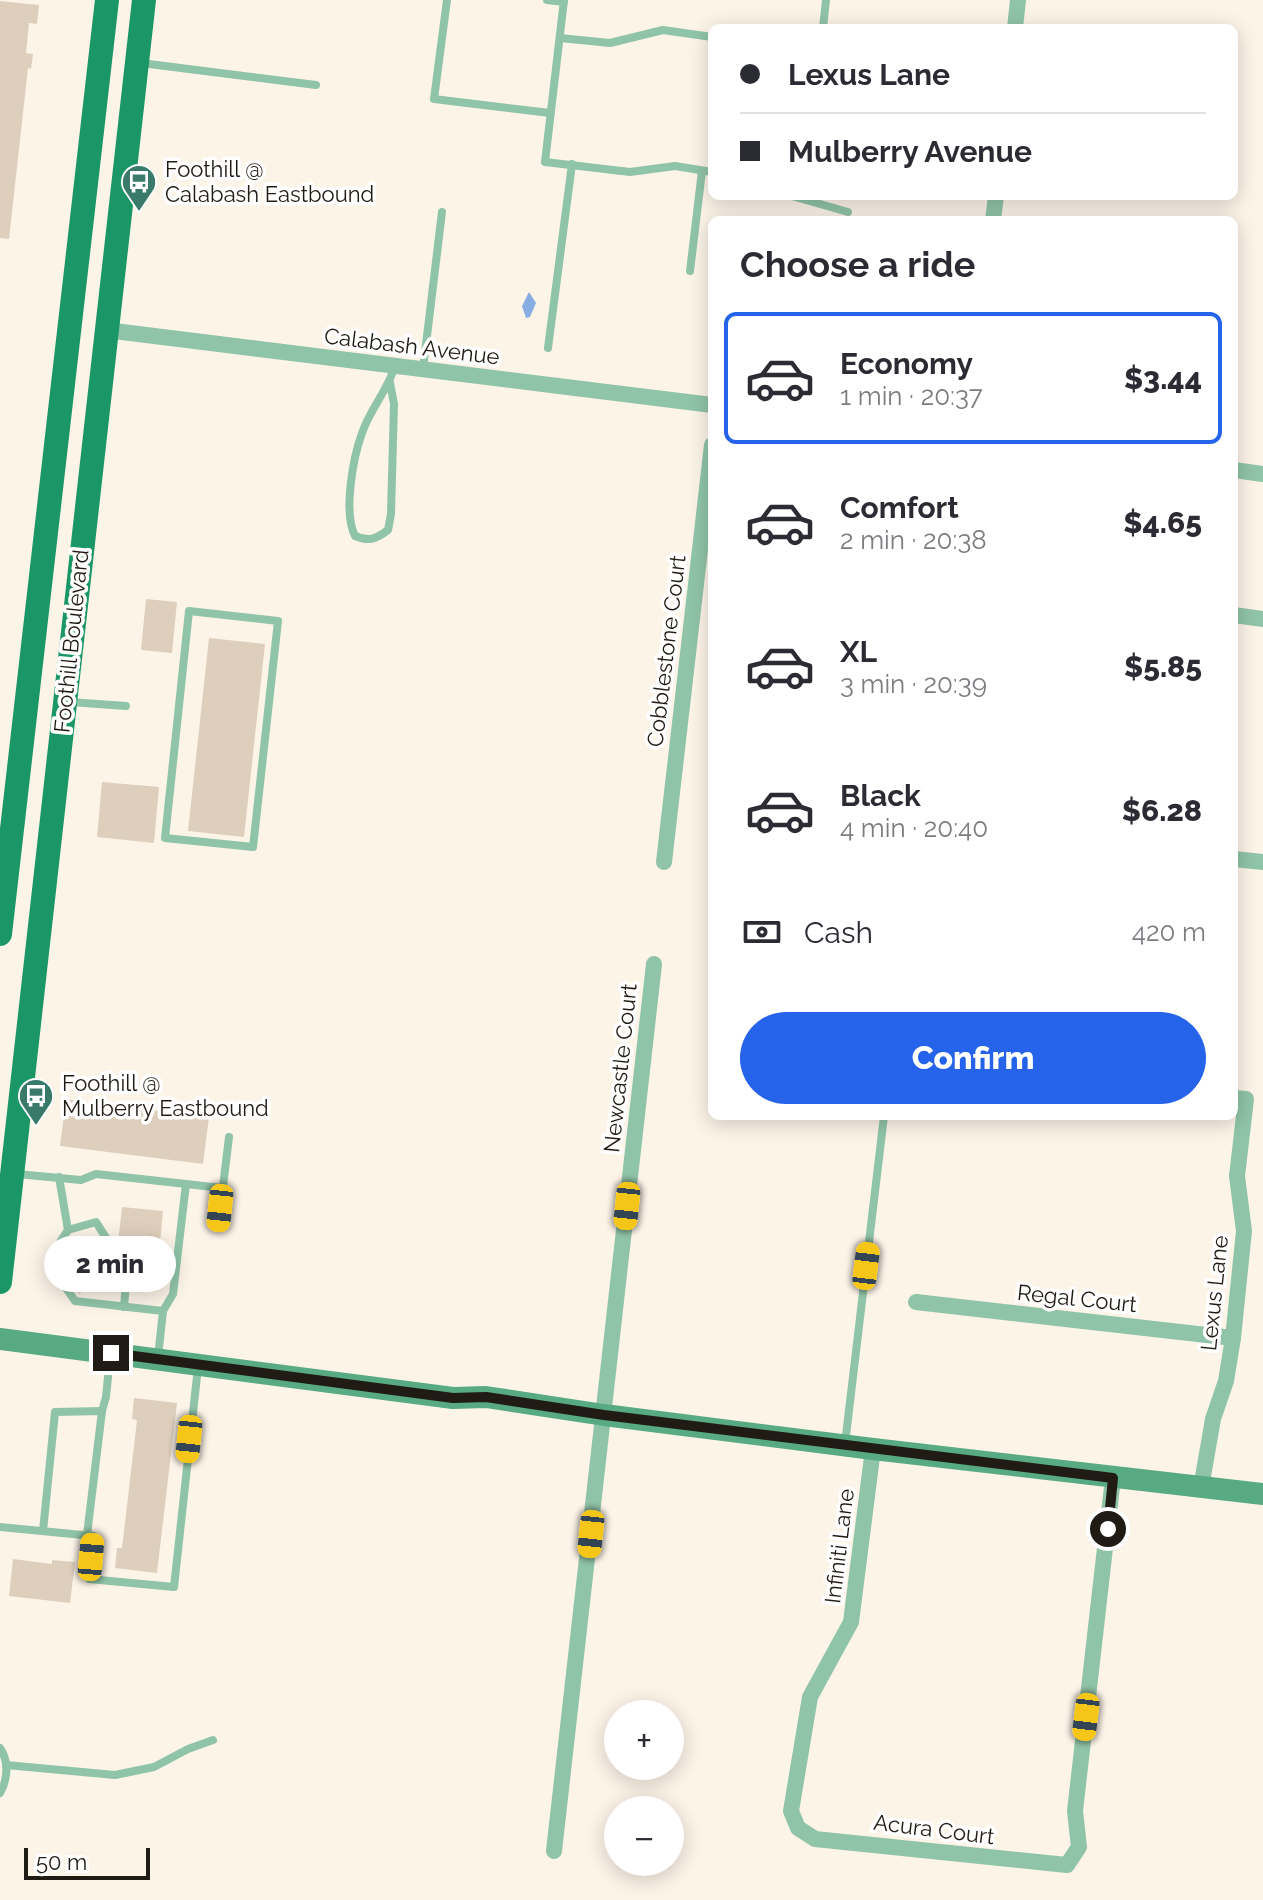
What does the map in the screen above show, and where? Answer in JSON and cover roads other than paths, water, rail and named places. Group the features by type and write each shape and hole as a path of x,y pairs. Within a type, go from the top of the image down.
{"main road":[{"name":"Foothill Boulevard","path":"0,934 107,0"},
{"name":"Foothill Boulevard","path":"0,1282 144,0"}],"street":[{"path":"1015,24 1018,0"},
{"name":"Calabash Avenue","path":"106,330 392,374 423,370 708,405"},
{"path":"1238,471 1263,474"},
{"name":"Cobblestone Court","path":"664,862 708,480"},
{"path":"1238,616 1263,619"},
{"path":"1238,859 1263,862"},
{"name":"Newcastle Court","path":"554,1851 654,964"},
{"name":"Lexus Lane","path":"1201,1488 1213,1419 1226,1381 1244,1231 1237,1176 1240,1098"},
{"name":"Regal Court","path":"916,1302 1233,1338"},
{"path":"0,1339 453,1398 486,1397 873,1449 1263,1494"},
{"name":"Infiniti Lane","path":"798,1828 791,1811 810,1697 851,1622 873,1449"},
{"name":"Acura Court","path":"798,1828 815,1839 1067,1865 1079,1847 1075,1811 1113,1478"}],"lane":[{"path":"447,0 434,99 550,113"},
{"path":"547,0 564,1 545,162 630,172 675,166 707,171 690,271"},
{"path":"823,24 826,0"},
{"path":"560,38 610,43 663,30 708,36"},
{"path":"136,62 316,85"},
{"path":"548,348 572,164"},
{"path":"808,200 848,212"},
{"path":"423,370 442,212"},
{"path":"392,374 391,514 388,530 377,538 366,540 355,536 350,526 350,491 362,432 392,374"},
{"path":"189,611 278,621 253,847 165,838 173,763 189,611"},
{"path":"65,701 126,706"},
{"path":"844,1445 884,1120"},
{"path":"218,1228 229,1137"},
{"path":"12,1173 81,1180 96,1174 222,1188"},
{"path":"59,1177 68,1230"},
{"path":"158,1358 163,1311 173,1294 186,1184"},
{"path":"124,1307 127,1271 96,1222 68,1230 51,1254 50,1265 75,1301 124,1307 163,1311"},
{"path":"87,1535 111,1353"},
{"path":"0,1527 93,1536 89,1579 174,1587 198,1363"},
{"path":"43,1531 55,1412 102,1411"},
{"path":"6,1765 115,1775 154,1767 213,1740"},
{"path":"0,1748 7,1775 0,1793"}],"water":[{"path":"529,292 536,303 530,317 526,318 522,306"}],"place":[{"name":"Foothill @ Calabash Eastbound","path":"139,213"},
{"name":"Foothill @ Mulberry Eastbound","path":"36,1127"}]}
